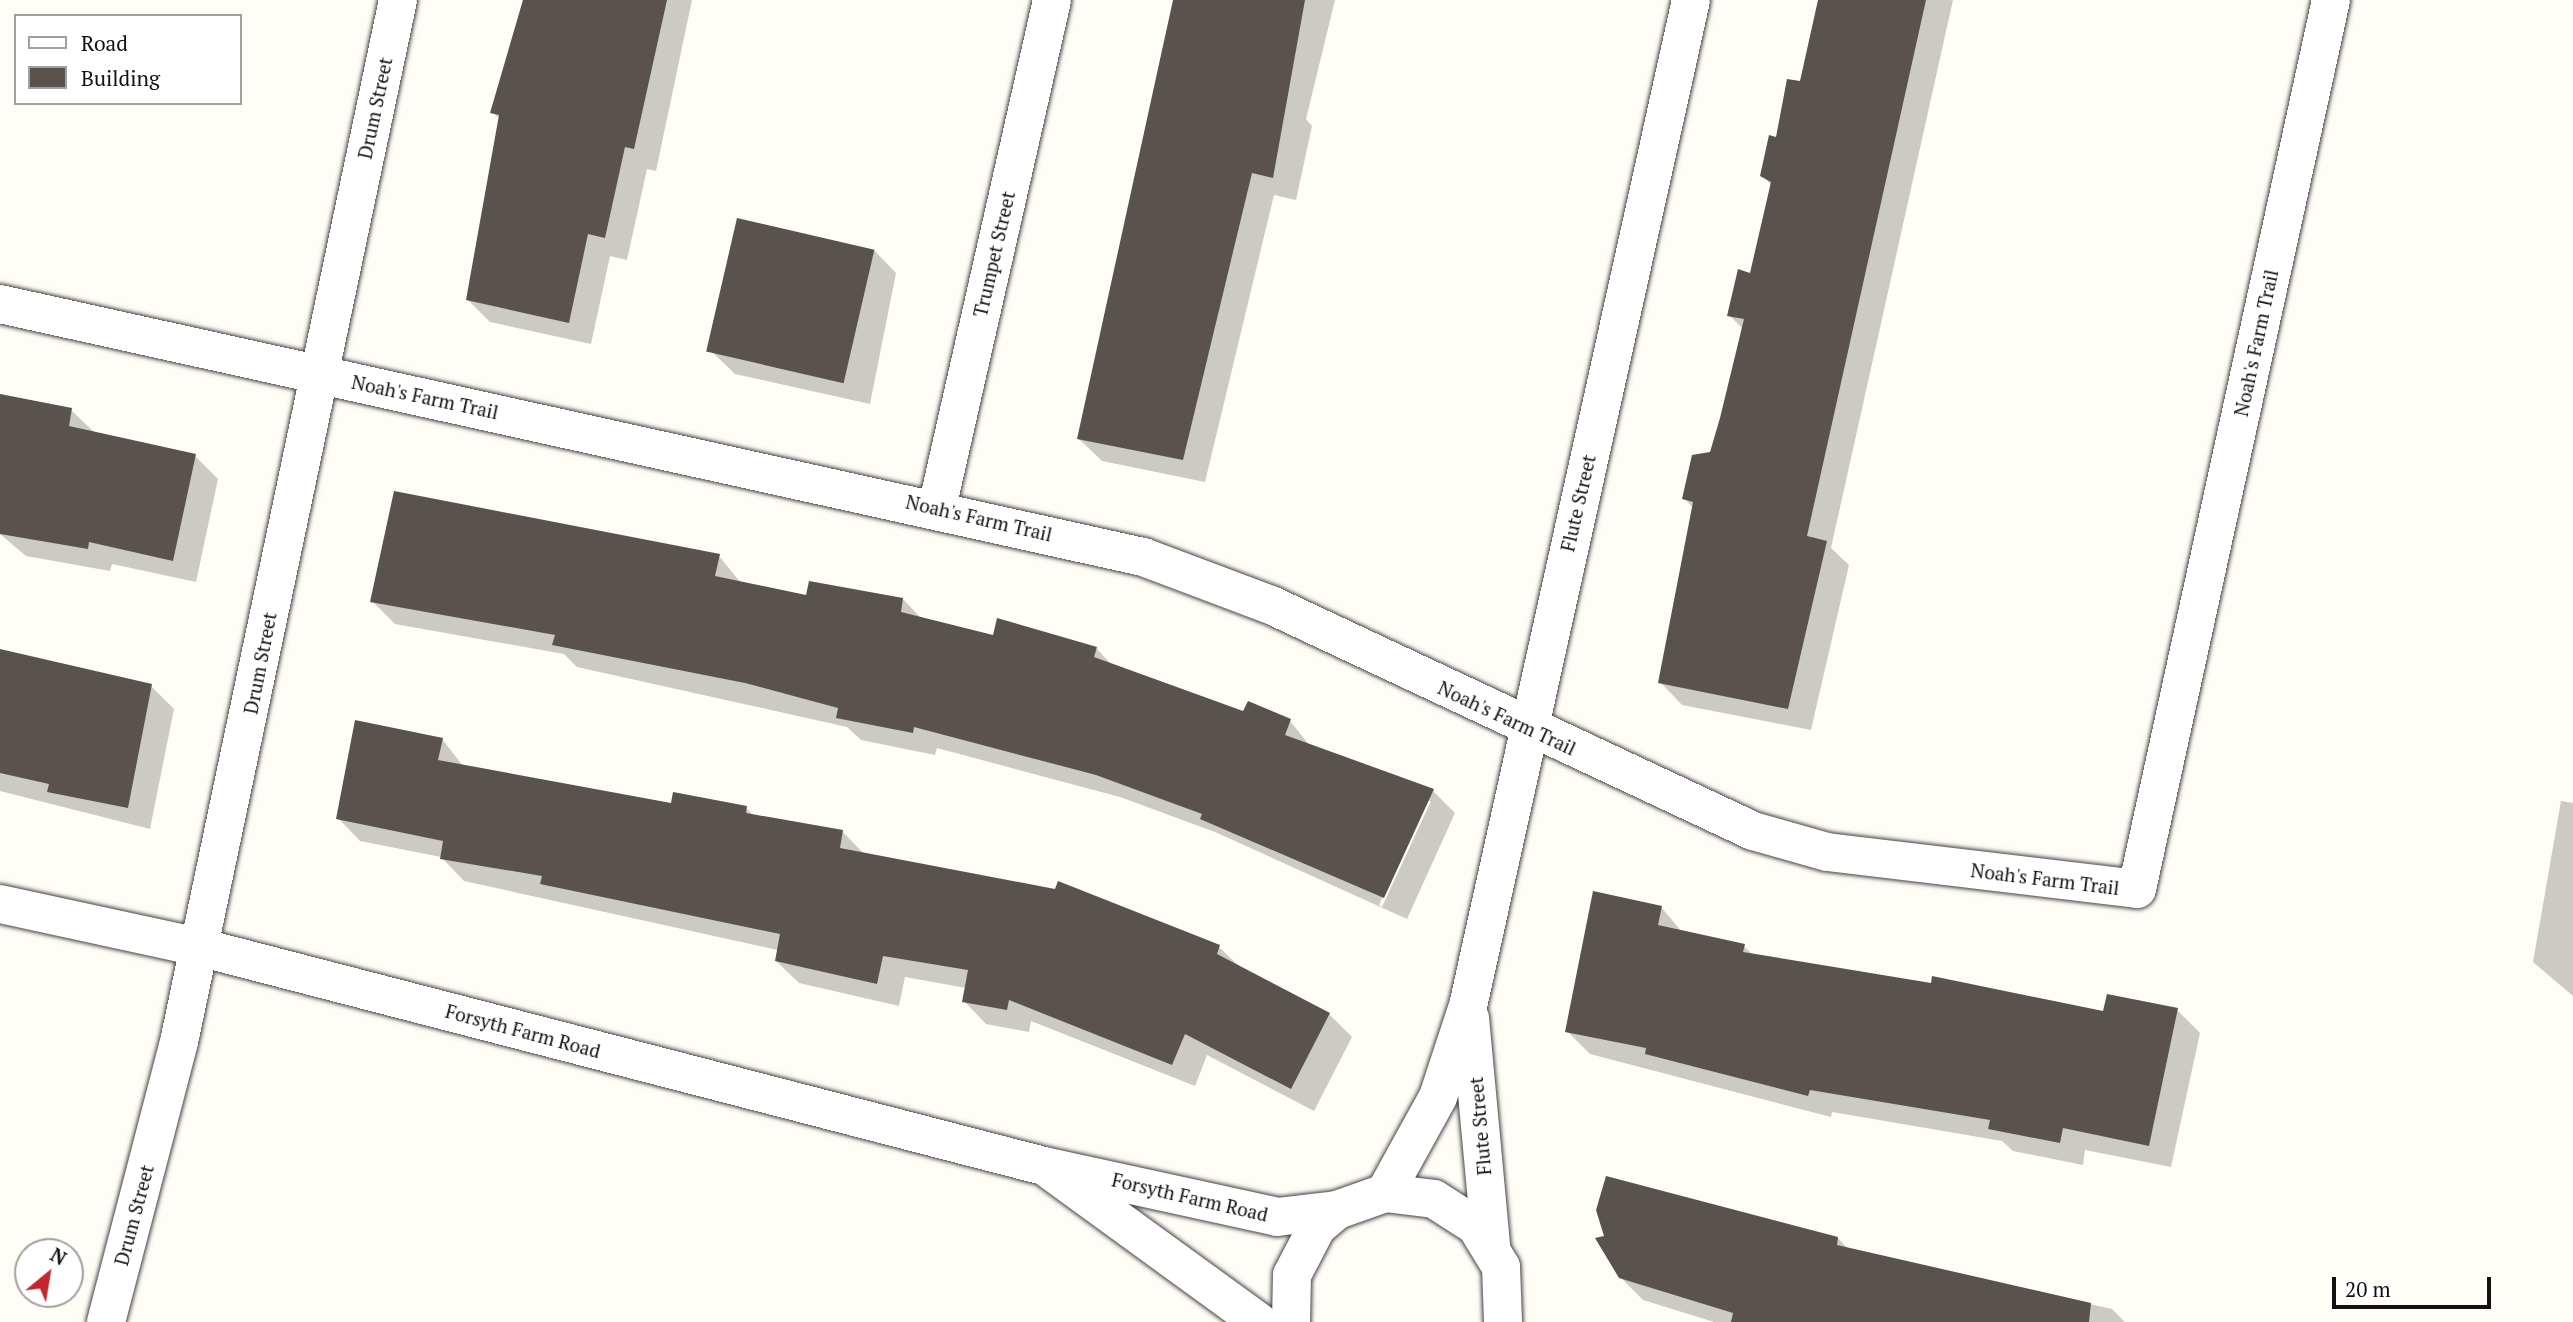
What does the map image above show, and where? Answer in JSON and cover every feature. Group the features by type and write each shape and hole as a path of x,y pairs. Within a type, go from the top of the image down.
{"street":[{"name":"Drum Street","path":"106,1322 179,1042 195,946 248,727 318,374 398,0"},
{"name":"Trumpet Street","path":"937,508 1052,0"},
{"name":"Flute Street","path":"1385,1193 1438,1097 1468,1006 1690,0"},
{"name":"Noah's Farm Trail","path":"0,304 937,508 1143,557 1271,605 1753,831 1827,852 2137,889 2331,0"},
{"name":"Forsyth Farm Road","path":"0,904 195,946 1044,1166 1277,1217 1337,1210 1385,1193"},
{"name":"Flute Street","path":"1468,1006 1491,1246 1510,1318"},
{"name":"Forsyth Farm Road","path":"1044,1166 1259,1322"},
{"path":"1385,1193 1410,1193 1457,1210 1491,1246"},
{"path":"1291,1322 1292,1275 1301,1250 1337,1210"}],"building":[{"path":"523,0 667,0 634,149 625,147 605,238 588,234 569,323 466,300 499,115 490,113"},
{"path":"1173,0 1305,0 1273,178 1252,173 1183,460 1077,439"},
{"path":"1818,0 1926,0 1807,536 1827,541 1788,709 1658,683 1693,502 1682,499 1692,455 1710,452 1720,418 1744,319 1727,316 1738,269 1750,273 1771,182 1760,176 1769,135 1776,137 1787,79 1800,81"},
{"path":"737,218 874,250 844,383 706,351"},
{"path":"0,394 72,408 69,426 196,454 173,561 89,542 88,549 0,534"},
{"path":"394,491 720,554 715,576 806,595 809,581 903,598 901,612 993,635 997,618 1097,647 1094,657 1243,711 1248,701 1291,719 1285,735 1434,789 1384,898 1200,819 1202,814 1096,775 914,727 913,733 836,718 838,708 745,683 552,645 555,635 370,602"},
{"path":"0,649 152,684 128,808 47,792 49,784 0,773"},
{"path":"355,720 443,738 438,760 671,803 673,792 747,806 746,813 843,830 840,848 1055,889 1058,881 1220,945 1217,954 1330,1013 1291,1089 1185,1034 1172,1065 1009,1000 1007,1010 962,1002 968,970 883,956 877,984 775,961 780,934 540,884 542,876 440,859 443,841 336,819"},
{"path":"1593,891 1662,906 1658,925 1745,944 1743,952 1931,983 1932,976 2103,1011 2107,994 2178,1008 2149,1146 2063,1128 2060,1143 1988,1129 1990,1120 1810,1090 1808,1096 1645,1054 1646,1048 1565,1032"},
{"path":"1606,1176 1838,1237 1837,1245 2091,1303 2089,1322 1731,1322 1733,1313 1619,1278 1595,1238 1604,1236 1596,1210"}]}
